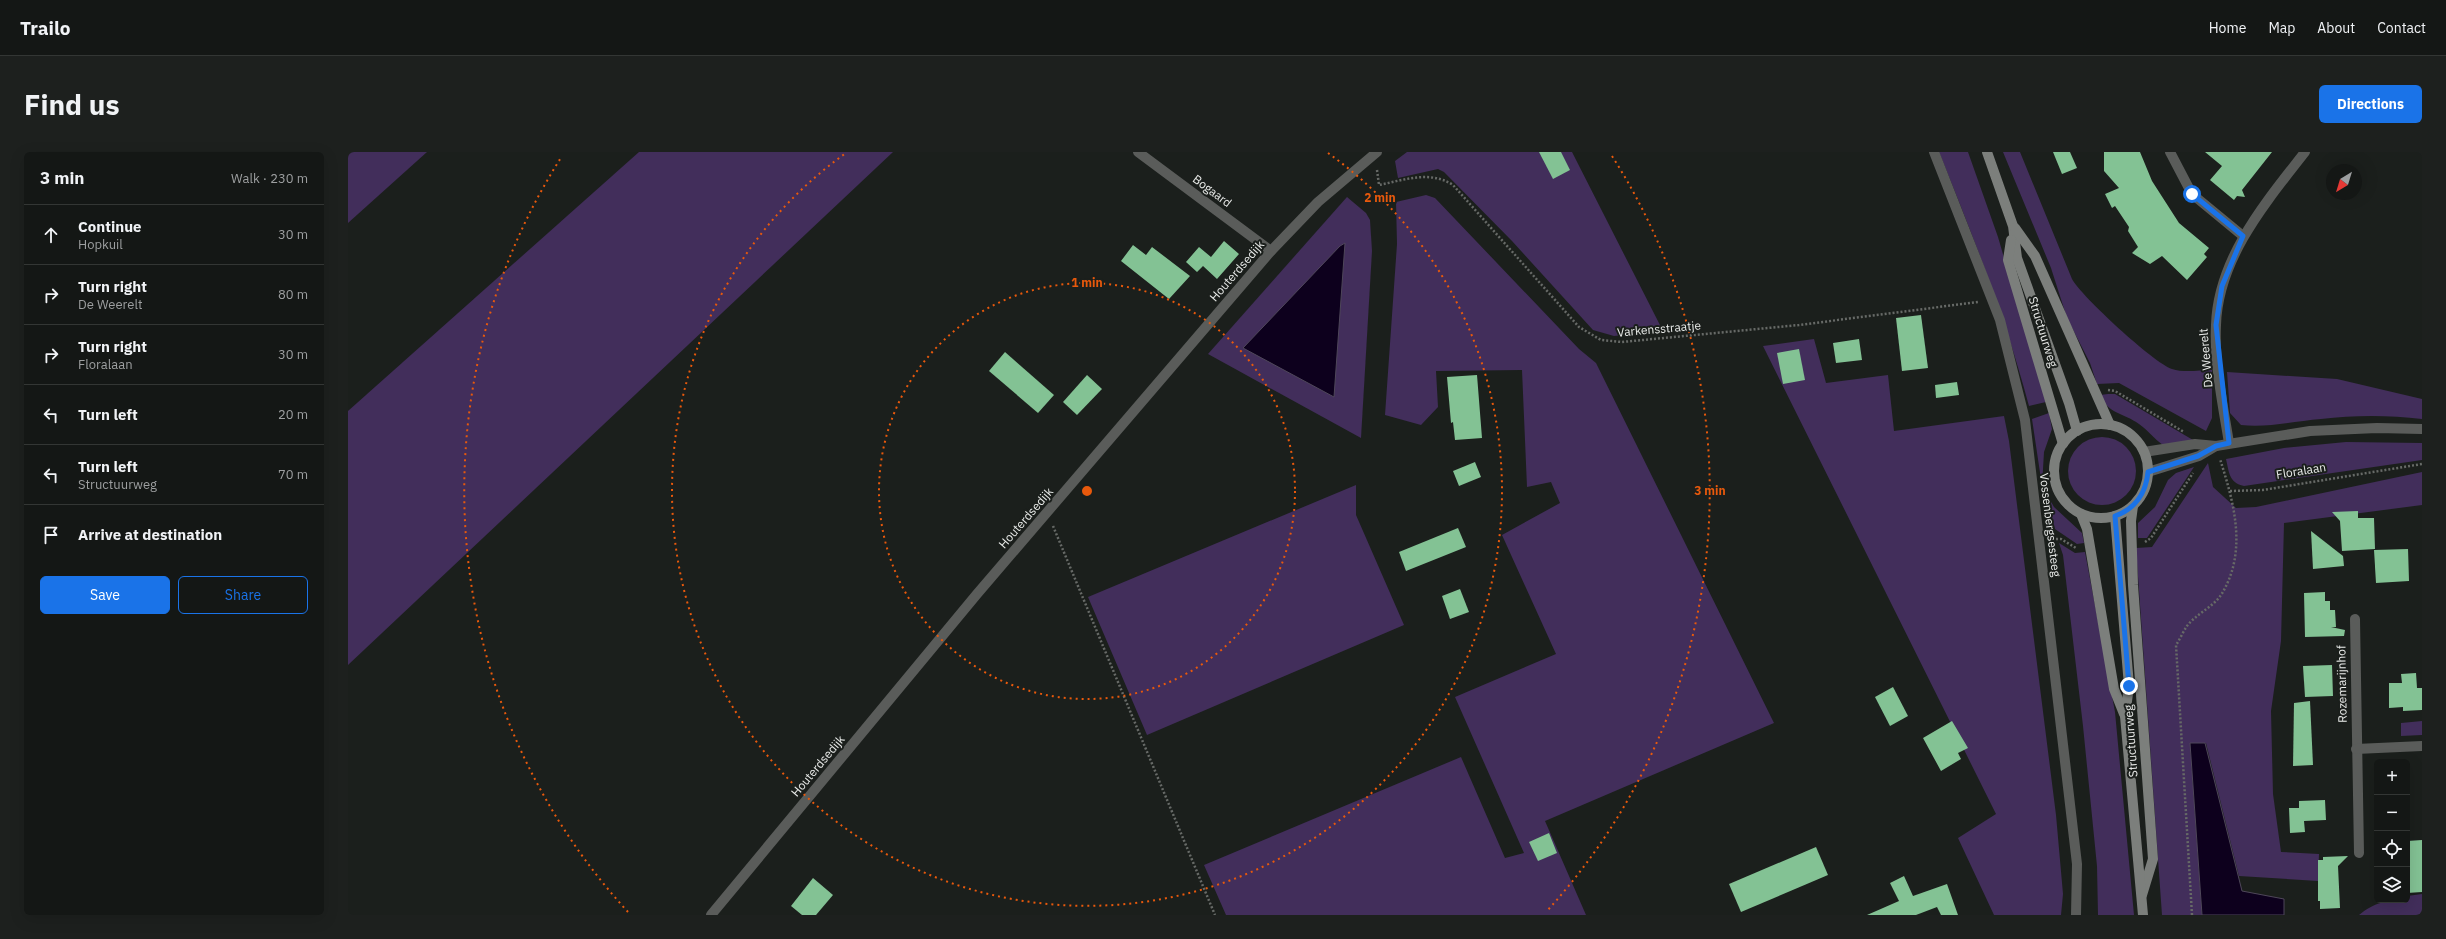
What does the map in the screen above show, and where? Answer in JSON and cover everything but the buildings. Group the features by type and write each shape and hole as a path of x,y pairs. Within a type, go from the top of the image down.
{"main road":[{"name":"Structuurweg","path":"1987,152 2013,226 2017,258 2077,431"},
{"name":"Structuurweg","path":"2013,226 2035,256 2110,425"},
{"name":"Structuurweg","path":"2013,226 2008,260 2063,444"},
{"path":"2110,425 2131,434 2144,452 2148,472 2144,491 2134,506 2115,516 2095,517 2081,514 2063,498 2056,483 2054,467 2063,444 2077,431 2087,426 2110,425"},
{"name":"Structuurweg","path":"2134,506 2131,521 2133,544 2132,585 2153,859 2141,900"},
{"name":"Structuurweg","path":"2081,514 2087,529 2114,689 2125,716"},
{"name":"Structuurweg","path":"2115,516 2129,686 2125,716 2143,915"}],"street":[{"name":"Bogaard","path":"1138,152 1271,251"},
{"name":"Vossenbergsesteeg","path":"1934,152 1993,300 2014,372 2025,420 2077,864 2076,915"},
{"path":"2170,152 2192,194 2243,236"},
{"name":"De Weerelt","path":"2229,443 2216,325 2222,286 2243,236 2305,152"},
{"name":"Houterdsedijk","path":"711,915 1048,513 1271,251 1318,202 1376,153"},
{"path":"2148,472 2198,456 2216,446 2229,443 2310,431 2377,428 2422,429"},
{"path":"2144,452 2195,444 2216,446"},
{"name":"Rozemarijnhof","path":"2355,620 2356,749 2359,853"},
{"path":"2356,749 2422,746"}],"path":[{"name":"Varkensstraatje","path":"1376,153 1379,185 1429,176 1437,177 1453,185 1579,327 1601,340 1622,342 1799,325 1993,300"},
{"path":"2192,915 2176,645 2188,626 2220,595 2230,575 2238,540 2236,516 2216,446"},
{"path":"2133,544 2141,543 2151,538 2199,463 2198,456"},
{"name":"Floralaan","path":"2230,491 2263,490 2422,464"},
{"path":"1048,513 1215,915"}],"shaded area":[{"path":"348,152 427,152 348,223"},
{"path":"639,152 893,152 348,665 348,411"},
{"path":"1407,152 1572,152 1663,331 1614,336 1593,330 1512,241 1444,172 1438,169 1398,178 1395,161"},
{"path":"1939,152 1968,152 1998,237 2046,402 2029,406 2010,341 1976,246"},
{"path":"2003,152 2020,152 2072,279 2078,288 2119,328 2150,355 2163,364 2172,369 2181,371 2212,370 2212,418 2206,431 2119,383 2097,384 2090,363 2067,318 2051,268"},
{"path":"1426,195 1435,198 1579,349 1596,363 1774,723 1545,821 1586,915 1226,915 1204,865 1461,757 1505,858 1524,853 1455,697 1556,654 1502,535 1560,503 1551,482 1527,487 1522,370 1436,371 1438,407 1421,425 1385,415 1397,244 1396,202"},
{"path":"1347,197 1366,213 1370,220 1372,251 1361,438 1208,354"},
{"path":"1345,243 1334,397 1243,348 1340,246"},
{"path":"1814,339 1826,383 1888,375 1894,431 2004,416 2009,441 2056,815 2063,894 2061,915 1994,915 1958,838 1996,814 1763,346"},
{"path":"2227,372 2337,379 2422,399 2422,419 2359,416 2271,425 2241,425 2230,413"},
{"path":"2115,394 2193,440 2163,445 2139,424 2107,406 2100,395"},
{"path":"2049,413 2052,429 2044,452 2042,486 2032,419"},
{"path":"2102,437 2115,440 2126,447 2133,458 2136,471 2133,484 2126,495 2115,502 2102,505 2089,502 2078,495 2071,484 2068,471 2071,458 2078,447 2089,440"},
{"path":"2346,442 2422,443 2422,460 2244,486 2239,485 2230,476 2226,459 2284,448"},
{"path":"2208,463 2213,487 2236,508 2256,507 2422,472 2422,505 2284,523 2281,641 2271,711 2273,794 2281,852 2319,854 2318,881 2239,876 2206,743 2190,743 2202,915 2162,915 2136,548 2152,547"},
{"path":"2194,467 2147,538 2138,538 2138,523 2155,507 2168,480 2176,473"},
{"path":"1356,485 1356,515 1404,625 1147,735 1088,597"},
{"path":"2042,486 2054,507 2082,533 2084,543 2077,544 2055,529"},
{"path":"2059,543 2075,553 2085,552 2115,712 2134,915 2098,915 2097,866 2083,726 2063,555"},
{"path":"2422,721 2422,735 2401,736 2401,723"},
{"path":"2190,743 2205,743 2242,891 2284,899 2284,915 2202,915"},
{"path":"2422,894 2422,915 2359,915 2370,907 2382,903 2410,903 2410,896"}],"route":[{"path":"2129,686 2114,528 2115,516 2134,506 2144,491 2148,472 2198,456 2216,446 2229,443 2219,368 2216,325 2222,286 2231,261 2243,236 2202,204 2192,194"}]}
